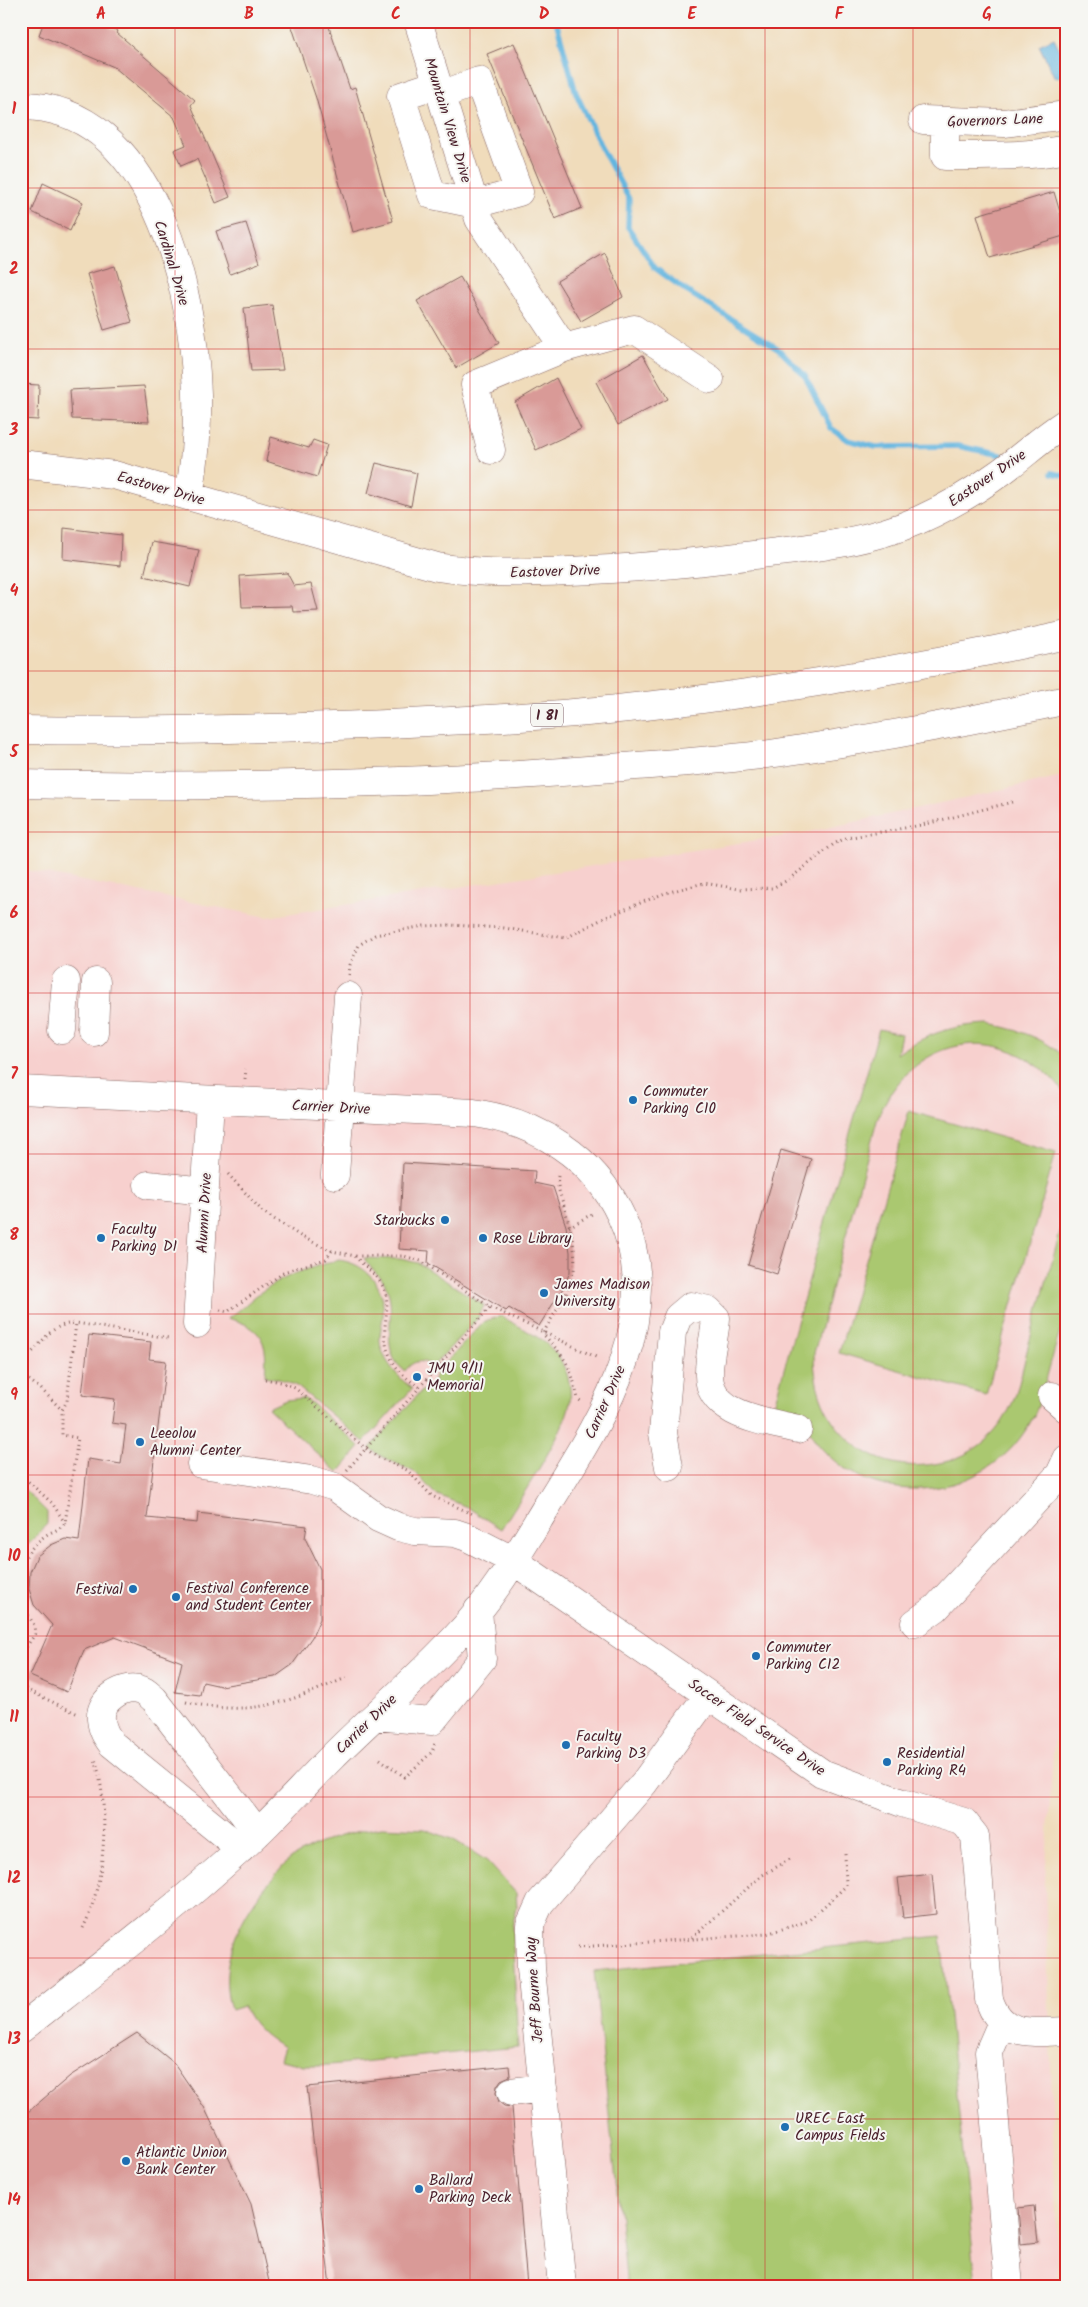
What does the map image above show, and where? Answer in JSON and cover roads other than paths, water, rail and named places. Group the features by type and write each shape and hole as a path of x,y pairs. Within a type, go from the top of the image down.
{"main road":[{"name":"Mountain View Drive","path":"418,21 477,212 564,348"},
{"path":"479,81 519,192 477,212 432,195 401,96 479,81"},
{"name":"Cardinal Drive","path":"21,106 46,108 70,115 100,132 118,148 130,163 155,206 178,272 193,346 197,421 193,468 188,496"},
{"name":"Governors Lane","path":"1067,115 1004,123 934,122 945,156 999,156 1046,153 1067,149"},
{"path":"491,450 476,385 564,348 634,330 710,379"},
{"name":"Eastover Drive","path":"21,464 114,475 437,567 470,572 512,573 615,569 710,561 874,537 918,520 956,502 999,473 1067,422"},
{"name":"I 81","path":"21,730 138,732 228,730 484,719 599,710 707,698 838,680 1067,635"},
{"path":"21,784 199,787 320,786 559,773 774,753 883,737 1067,700"},
{"path":"62,1030 66,981"},
{"path":"94,1032 96,982"},
{"path":"335,1175 348,996"},
{"name":"Carrier Drive","path":"21,1090 340,1108 474,1113 501,1118 532,1128 561,1145 590,1170 614,1202 628,1232 634,1253 638,1292 635,1320 628,1348 596,1428 514,1561 455,1639 249,1841 129,1945 24,2022"},
{"name":"Alumni Drive","path":"208,1316 215,1185 210,1101"},
{"path":"148,1186 215,1185"},
{"path":"668,1466 663,1433 672,1332 678,1317 692,1306 708,1310 716,1318 709,1372 711,1391 724,1405 747,1417 798,1429"},
{"path":"915,1623 936,1608 1060,1474 1067,1459"},
{"name":"Soccer Field Service Drive","path":"201,1464 312,1480 335,1487 378,1518 398,1528 415,1531 455,1533 468,1537 514,1561 822,1773 902,1803 964,1822 976,1836 989,1999 992,2009 1002,2022"},
{"path":"375,1716 432,1721 482,1659 478,1610"},
{"path":"127,1689 142,1690 154,1700 249,1841 119,1749 104,1734 100,1718 105,1704 114,1694 127,1689"},
{"name":"Jeff Bourne Way","path":"562,2286 529,1944 533,1917 540,1903 551,1889 644,1783 708,1695"},
{"path":"1009,2286 989,2052 1002,2022 1011,2028 1026,2032 1067,2031"},
{"path":"511,2092 543,2088"}],"water":[{"path":"1054,38 1067,64 1067,73 1055,78 1039,45"}],"waterway":[{"path":"556,21 576,93 601,147 629,199 628,227 655,268 688,292 779,349 805,376 831,428 848,440 876,447 958,446 1001,455"},
{"path":"1052,473 1067,476"}],"place":[{"name":"Commuter Parking C10","path":"633,1100"},
{"name":"Starbucks","path":"445,1220"},
{"name":"Faculty Parking D1","path":"101,1238"},
{"name":"Rose Library","path":"483,1238"},
{"name":"James Madison University","path":"544,1293"},
{"name":"JMU 9/11 Memorial","path":"417,1377"},
{"name":"Leeolou Alumni Center","path":"140,1442"},
{"name":"Festival","path":"133,1589"},
{"name":"Festival Conference and Student Center","path":"176,1597"},
{"name":"Commuter Parking C12","path":"756,1656"},
{"name":"Faculty Parking D3","path":"566,1745"},
{"name":"Residential Parking R4","path":"887,1762"},
{"name":"UREC East Campus Fields","path":"785,2127"},
{"name":"Atlantic Union Bank Center","path":"126,2161"},
{"name":"Ballard Parking Deck","path":"419,2189"}]}
